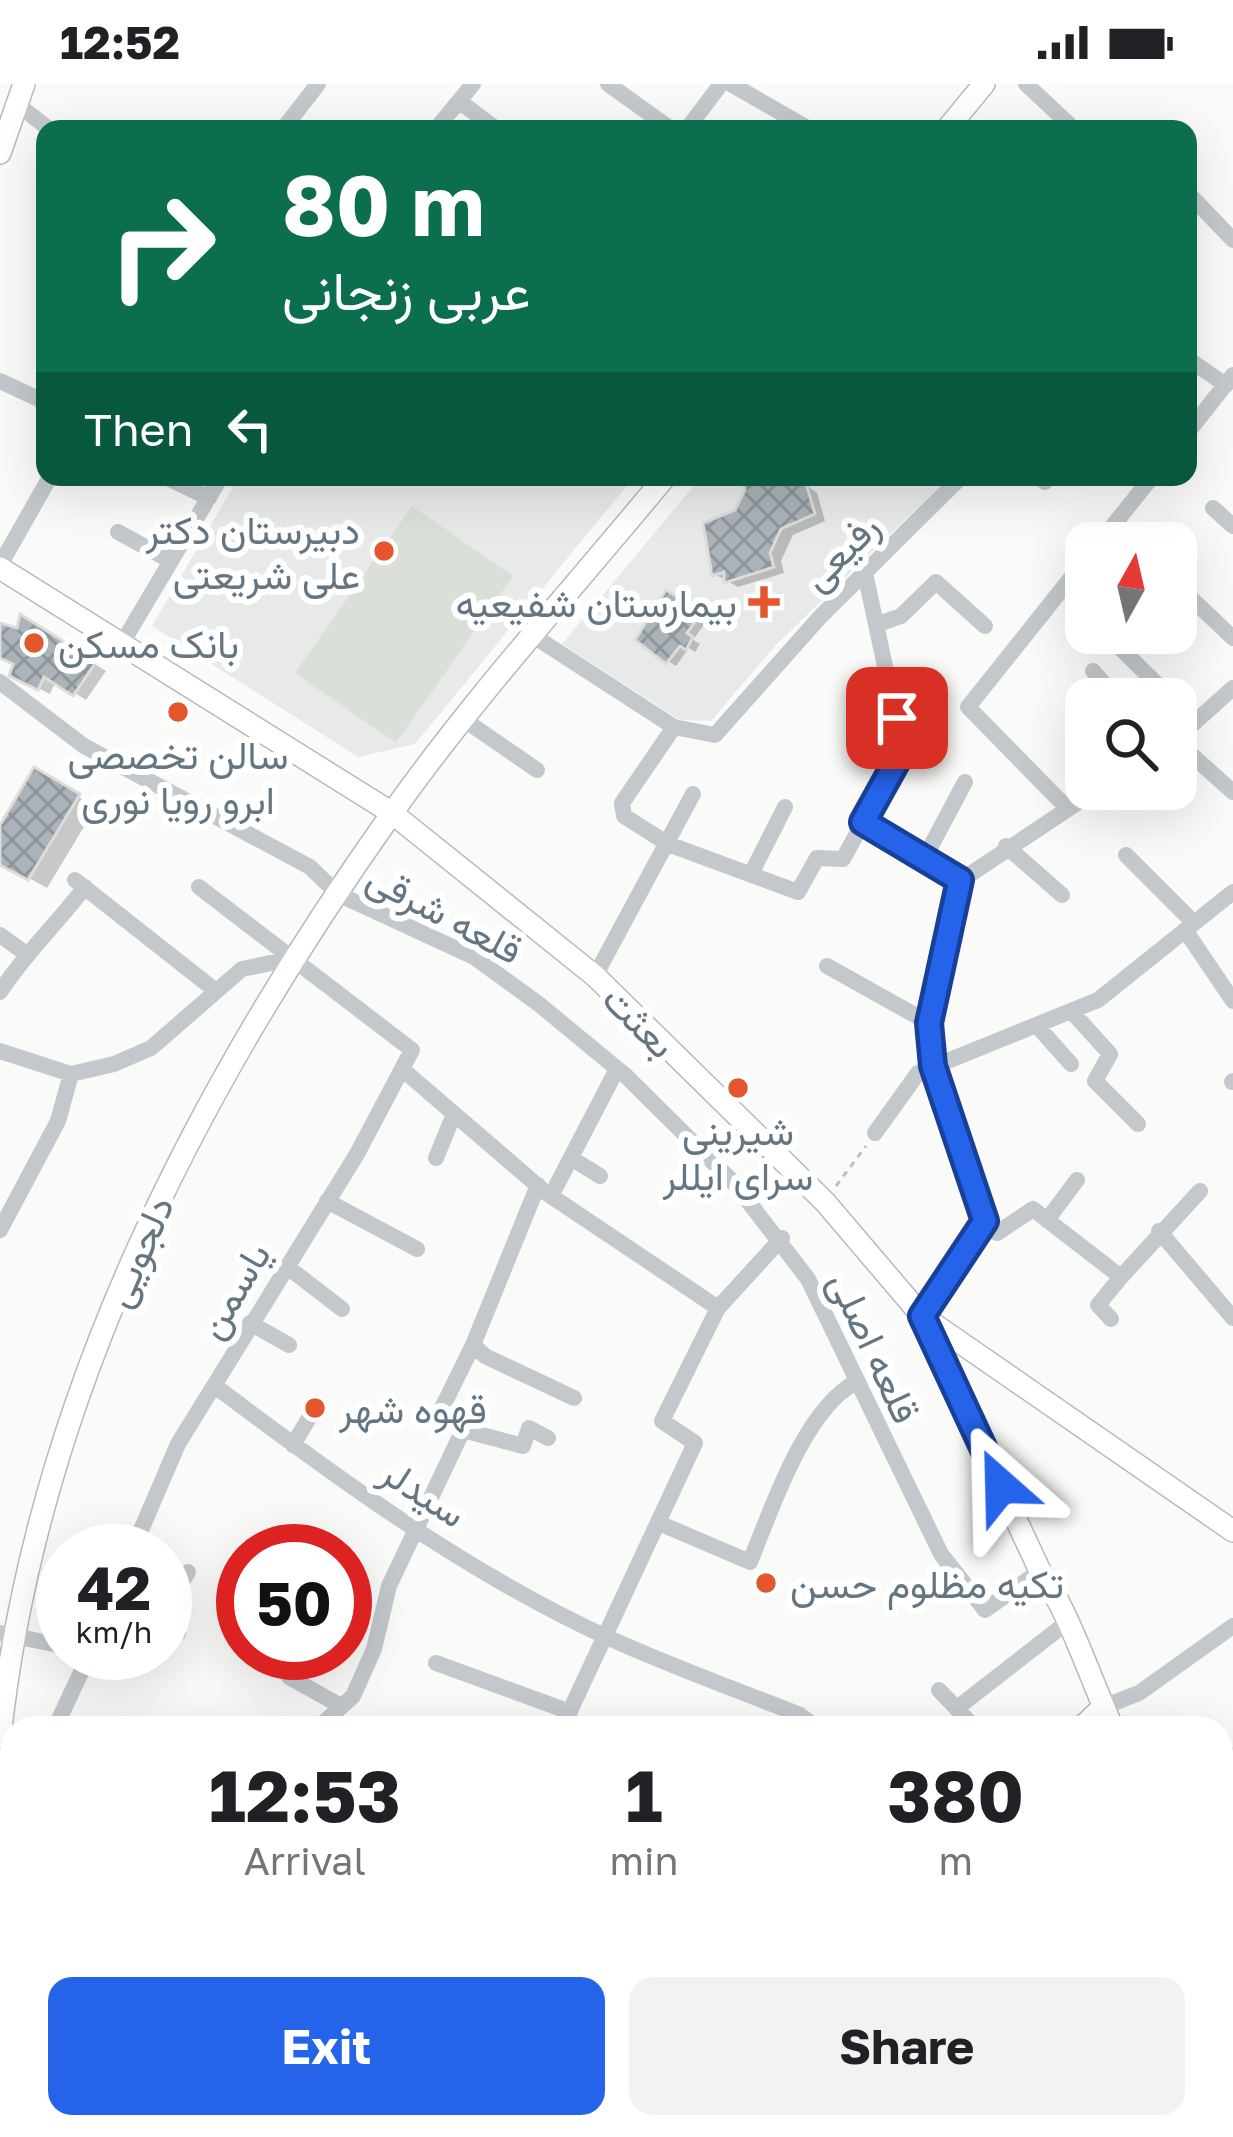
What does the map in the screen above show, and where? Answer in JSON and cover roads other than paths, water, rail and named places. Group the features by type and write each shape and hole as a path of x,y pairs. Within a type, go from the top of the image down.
{"main road":[{"path":"954,120 984,84"},
{"path":"0,153 20,94"},
{"name":"دلجویی","path":"1,1716 6,1635 58,1462 131,1263 190,1138 296,958 392,813 658,486"},
{"name":"بعثت","path":"0,567 392,813 595,976 825,1202 922,1316 1233,1531"},
{"path":"922,1316 1040,1571 1057,1594 1065,1624 1108,1716"}],"street":[{"path":"443,120 473,84"},
{"path":"608,84 658,120"},
{"path":"694,120 721,84"},
{"path":"731,84 793,120"},
{"path":"1026,84 1064,120"},
{"path":"288,120 308,87"},
{"path":"20,94 42,120"},
{"path":"459,100 485,120"},
{"path":"1197,201 1229,228"},
{"path":"1197,364 1229,380 1197,420"},
{"path":"0,381 36,398"},
{"path":"0,567 45,486"},
{"path":"184,486 209,498"},
{"path":"121,645 216,486"},
{"name":"رفیعی","path":"674,727 715,735 952,486"},
{"path":"1116,522 1145,486"},
{"path":"1214,508 1233,526"},
{"path":"118,532 171,562"},
{"path":"535,637 674,727 622,803 624,816 668,844 798,892 817,858 843,860 903,750 865,573"},
{"path":"878,623 901,616 936,582 986,626"},
{"path":"1065,585 968,707 1065,806"},
{"path":"1197,604 1233,638"},
{"path":"1126,654 1151,678"},
{"path":"1093,671 1099,678"},
{"name":"قلعه شرقی","path":"1,684 84,746 310,867 338,893 474,957 616,1070 734,1183 782,1238"},
{"path":"1197,721 1233,688"},
{"path":"466,721 537,770"},
{"path":"1197,759 1233,792"},
{"path":"924,859 965,782"},
{"path":"595,976 693,794"},
{"path":"751,874 785,807"},
{"path":"1065,809 960,880 929,1023 933,1066 985,1221 997,1233 1033,1209 1121,1276"},
{"path":"863,822 960,880"},
{"path":"1006,846 1062,896"},
{"path":"1126,855 1190,927 1231,994"},
{"path":"0,992 26,952 46,938 80,883 216,992"},
{"path":"199,887 412,1050 402,1069 544,1191 718,1308"},
{"path":"875,1132 918,1073 1098,1000 1233,892"},
{"path":"0,935 26,952"},
{"path":"0,1051 71,1074 151,1048 242,969 296,958"},
{"path":"827,966 929,1023"},
{"path":"1072,1012 1109,1054 1095,1081 1138,1124"},
{"path":"1038,1027 1071,1064"},
{"name":"یاسمن","path":"144,1524 178,1444 402,1069"},
{"path":"548,1438 529,1428 523,1446 463,1430 441,1410 544,1191 571,1158 616,1070"},
{"path":"0,1230 58,1121 71,1074"},
{"path":"436,1158 454,1114"},
{"path":"571,1158 600,1176"},
{"path":"1047,1220 1077,1180"},
{"path":"1111,1319 1098,1305 1159,1231 1200,1191"},
{"path":"327,1201 417,1250"},
{"path":"922,1316 985,1221"},
{"path":"1159,1231 1233,1318"},
{"path":"568,1716 695,1443 662,1420 718,1308 782,1238"},
{"name":"قلعه اصلی","path":"782,1238 808,1279 940,1554 985,1610 1040,1571"},
{"path":"286,1265 342,1309"},
{"path":"250,1323 289,1345"},
{"path":"473,1345 485,1356 574,1398"},
{"path":"661,1524 750,1562 818,1416 838,1392 856,1382"},
{"name":"سیدلر","path":"215,1386 418,1529 608,1638 802,1716"},
{"path":"293,1445 315,1408"},
{"path":"331,1716 353,1696 374,1649 389,1586 463,1430"},
{"path":"957,1708 1065,1624"},
{"path":"1109,1716 1233,1626"},
{"path":"6,1635 36,1641"},
{"path":"436,1663 557,1716"},
{"path":"61,1716 77,1680"},
{"path":"294,1680 341,1706"},
{"path":"939,1690 964,1716"}],"place":[{"name":"دبیرستان دکتر علی شریعتی","path":"384,551"},
{"name":"بیمارستان شفیعیه","path":"764,602"},
{"name":"بانک مسکن","path":"34,643"},
{"name":"سالن تخصصی ابرو رویا نوری","path":"178,712"},
{"name":"شیرینی سرای ایللر","path":"738,1088"},
{"name":"قهوه شهر","path":"315,1408"},
{"name":"تکیه مظلوم حسن","path":"766,1583"}]}
